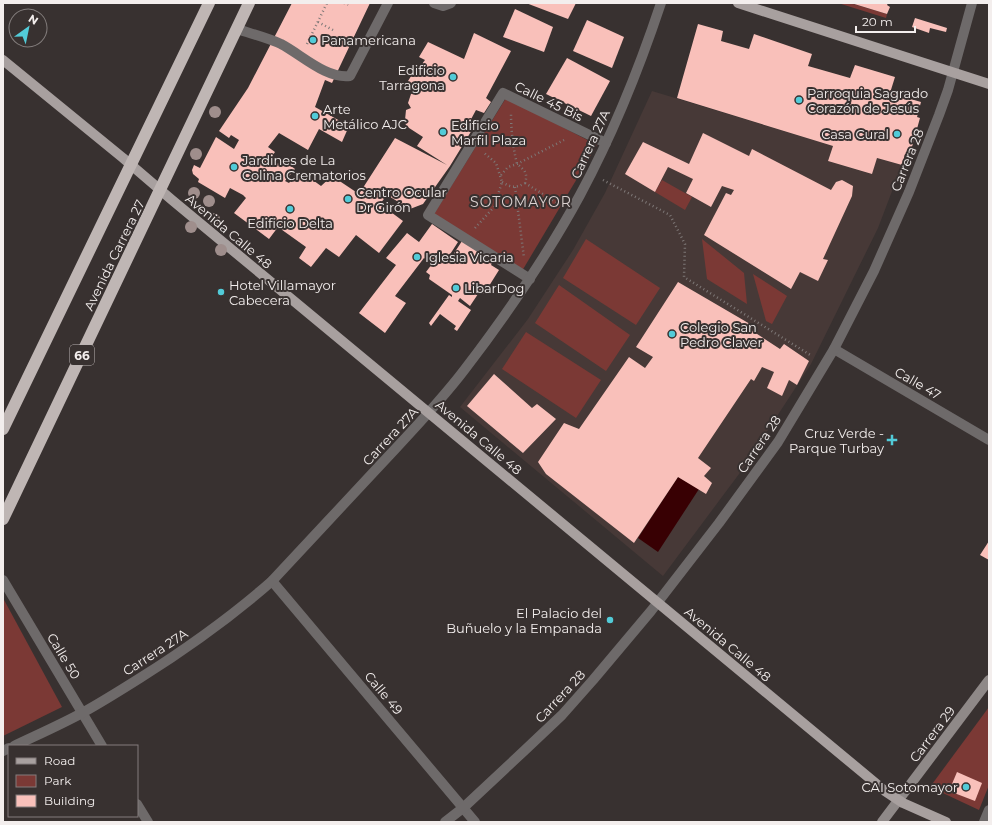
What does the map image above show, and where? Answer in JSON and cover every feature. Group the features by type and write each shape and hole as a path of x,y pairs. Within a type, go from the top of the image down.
{"highway":[{"name":"Avenida Carrera 27","path":"3,428 209,3"},
{"name":"Avenida Carrera 27","path":"3,519 249,3"}],"main road":[{"path":"738,3 989,84"},
{"name":"Avenida Calle 48","path":"3,60 878,786 907,806 946,822"}],"street":[{"path":"237,29 280,44 329,73 342,77 350,76 388,3"},
{"path":"434,3 443,6 451,3"},
{"name":"Carrera 27A","path":"16,745 82,713 179,652 248,602 272,581 429,413 464,371 528,278 570,212 606,143 642,57 661,3"},
{"name":"Carrera 28","path":"445,822 463,808 562,715 593,680 719,523 778,442 834,349 874,271 909,192 939,115 953,72 972,3"},
{"path":"507,95 472,143 428,215 528,278"},
{"name":"Calle 45 Bis","path":"507,95 606,143"},
{"name":"Calle 47","path":"834,349 989,440"},
{"name":"Calle 50","path":"3,580 101,745"},
{"name":"Calle 49","path":"272,581 475,822"},
{"name":"Carrera 29","path":"882,822 989,680"},
{"path":"138,806 148,822"},
{"path":"984,822 989,810"}],"path":[{"path":"304,49 327,3"},
{"path":"344,3 348,5"},
{"path":"318,22 333,30"},
{"path":"502,182 509,187 515,187 525,183 527,177 524,169 518,164 511,132 507,95"},
{"path":"501,175 508,166 518,164 581,131"},
{"path":"466,239 494,207 502,182 496,163 472,143"},
{"path":"590,174 670,215 685,244 684,277 825,364"},
{"path":"525,183 570,212"},
{"path":"515,187 528,278"}],"shaded area":[{"name":"Colegio San Pedro Claver","path":"652,91 833,146 828,161 871,174 877,158 902,165 878,228 811,364 742,470 663,576 460,407 528,319 573,250 605,193"},
{"path":"678,477 699,489 658,552 638,538"}],"green space":[{"path":"838,3 850,3 887,14 886,18"},
{"path":"506,98 597,145 522,271 434,214"},
{"path":"662,180 692,197 685,210 655,192"},
{"path":"586,239 660,288 636,325 563,278"},
{"path":"702,239 744,273 747,304 707,279"},
{"path":"753,274 787,296 772,324 766,321"},
{"path":"559,285 630,335 606,371 535,323"},
{"path":"526,332 601,380 576,418 502,369"},
{"path":"3,598 62,707 3,736"},
{"path":"989,707 989,785 979,810 930,787"}],"building":[{"path":"292,3 370,3 332,83 325,80 315,107 349,126 342,142 319,129 308,150 279,133 268,147 275,152 268,162 274,167 278,163 281,165 284,161 295,169 285,181 289,183 297,173 308,182 310,178 321,186 332,176 359,194 395,138 447,165 417,146 423,137 406,126 406,110 411,108 408,103 411,94 416,92 405,86 416,68 419,68 425,60 419,57 428,42 464,59 474,33 511,51 486,98 491,102 484,113 476,110 469,123 475,125 450,166 423,204 410,209 387,195 380,204 403,221 379,253 356,235 339,257 326,248 311,267 299,258 306,247 278,227 269,239 234,213 246,198 243,195 230,188 225,198 198,182 199,179 193,174 192,170 194,165 200,168 216,137 234,149 239,140 231,135 229,138 219,131 248,88"},
{"path":"526,3 576,3 568,19"},
{"path":"851,3 888,3 887,5 890,7 887,14"},
{"path":"515,9 553,27 544,52 503,37"},
{"path":"915,18 947,28 946,32 930,28 929,33 912,27"},
{"path":"587,20 624,37 612,68 573,51"},
{"name":"Parroquia Sagrado Corazón de Jesús","path":"698,24 723,31 721,41 749,49 754,34 812,54 808,66 850,78 855,65 895,77 890,93 921,102 917,117 920,118 910,154 905,154 902,165 877,158 872,174 828,161 833,146 677,98"},
{"path":"567,58 610,81 591,116 546,94"},
{"path":"703,133 749,156 752,149 831,190 836,182 842,180 853,186 852,196 823,259 828,260 818,281 800,272 791,289 704,235 726,193 731,195 734,190 722,186 711,207 686,193 693,179 668,167 655,192 625,174 643,142 689,164"},
{"path":"432,224 458,242 447,259 449,261 462,241 480,252 477,255 492,263 491,265 499,270 484,294 477,290 475,292 478,294 470,306 460,298 458,301 471,310 457,331 454,329 456,326 440,314 431,326 429,323 449,295 452,297 452,295 429,279 430,275 426,272 432,264 424,258 395,296 406,303 385,333 359,313 396,265 386,258 407,233 419,242"},
{"path":"678,282 750,324 748,328 780,349 784,344 809,361 797,385 789,380 782,396 767,388 774,372 762,367 754,381 751,379 698,458 711,468 704,476 712,483 706,494 678,477 634,543 546,474 538,462 564,423 579,429 629,357 645,368 653,357 636,347"},
{"path":"494,374 532,408 537,404 556,419 523,453 467,406"},
{"path":"989,541 989,560 980,555"},
{"name":"CAI Sotomayor","path":"957,772 982,783 975,801 949,791"}],"place":[{"name":"Panamericana","path":"313,40"},
{"name":"Edificio Tarragona","path":"453,77"},
{"name":"Parroquia Sagrado Corazón de Jesús","path":"799,100"},
{"name":"Arte Metálico AJC","path":"315,116"},
{"name":"Edificio Marfil Plaza","path":"443,132"},
{"name":"Casa Cural","path":"897,134"},
{"name":"Jardines de La Colina Crematorios","path":"234,167"},
{"name":"Centro Ocular Dr Girón","path":"348,199"},
{"name":"Edificio Delta","path":"290,209"},
{"name":"Iglesia Vicaria","path":"417,257"},
{"name":"LibarDog","path":"456,288"},
{"name":"Hotel Villamayor Cabecera","path":"221,292"},
{"name":"Colegio San Pedro Claver","path":"672,334"},
{"name":"Cruz Verde - Parque Turbay","path":"892,440"},
{"name":"El Palacio del Buñuelo y la Empanada","path":"610,620"},
{"name":"CAI Sotomayor","path":"966,787"}],"district":[{"name":"SOTOMAYOR","path":"521,202"}]}
